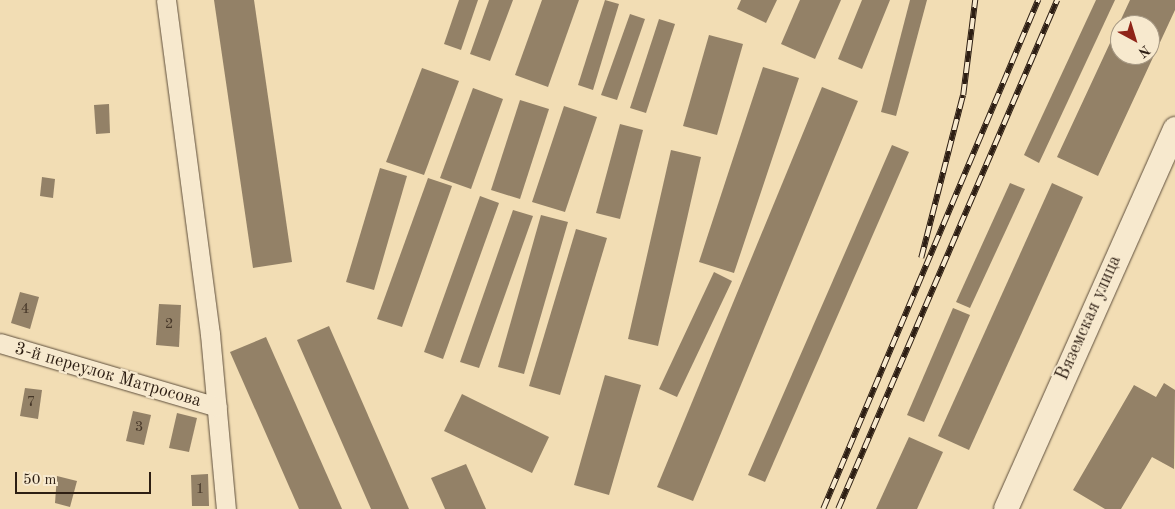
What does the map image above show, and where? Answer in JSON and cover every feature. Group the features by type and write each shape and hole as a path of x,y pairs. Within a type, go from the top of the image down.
{"street":[{"path":"166,0 217,407 226,509"},
{"name":"Вяземская улица","path":"1006,509 1175,129"},
{"name":"3-й переулок Матросова","path":"0,343 217,407"}],"building":[{"path":"214,0 254,0 292,262 253,268"},
{"path":"459,0 478,0 461,50 444,44"},
{"path":"489,0 513,0 490,61 470,54"},
{"path":"542,0 579,0 548,87 515,75"},
{"path":"605,0 619,4 593,90 578,85"},
{"path":"741,0 777,0 766,23 737,9"},
{"path":"800,0 841,0 815,59 781,44"},
{"path":"862,0 890,0 862,69 838,59"},
{"path":"910,0 927,0 896,116 881,112"},
{"path":"1096,0 1115,0 1039,163 1024,155"},
{"path":"1130,0 1175,0 1175,10 1160,42 1160,15 1123,15"},
{"path":"630,14 645,19 617,100 601,95"},
{"path":"659,19 675,24 646,113 630,108"},
{"path":"709,35 743,44 717,135 683,126"},
{"path":"1110,43 1110,65 1149,65 1098,176 1057,157"},
{"path":"763,67 799,78 734,273 699,262"},
{"path":"422,68 459,81 424,175 386,162"},
{"path":"822,87 858,101 693,501 657,487"},
{"path":"473,88 503,99 471,189 440,178"},
{"path":"520,100 549,109 520,199 491,190"},
{"path":"109,104 110,133 96,134 94,105"},
{"path":"564,106 597,117 565,212 532,202"},
{"path":"620,124 643,130 620,219 596,213"},
{"path":"892,145 909,152 765,482 748,475"},
{"path":"671,150 701,157 658,346 628,339"},
{"path":"380,168 407,176 374,290 346,282"},
{"path":"42,177 55,179 53,198 40,196"},
{"path":"428,178 452,186 402,327 377,319"},
{"path":"1010,183 1025,189 970,308 956,302"},
{"path":"1052,183 1083,197 969,450 938,436"},
{"path":"480,196 499,203 443,359 424,352"},
{"path":"513,210 533,216 479,368 460,362"},
{"path":"541,215 568,222 524,374 498,367"},
{"path":"576,229 607,238 560,395 529,386"},
{"path":"714,272 732,281 677,397 659,389"},
{"path":"20,292 39,297 30,329 11,323"},
{"path":"159,304 181,305 179,347 156,345"},
{"path":"953,308 970,315 924,422 907,415"},
{"path":"329,326 409,509 371,509 297,340"},
{"path":"266,337 342,509 299,509 230,352"},
{"path":"605,375 641,385 609,495 574,485"},
{"path":"1164,383 1175,390 1174,469 1152,457 1121,509 1105,509 1073,490 1134,385 1156,397"},
{"path":"25,388 42,390 38,419 20,416"},
{"path":"462,394 549,437 532,473 444,431"},
{"path":"133,411 151,415 144,445 126,441"},
{"path":"177,413 197,418 189,452 169,448"},
{"path":"909,437 943,452 917,509 876,509"},
{"path":"466,464 486,509 445,509 431,478"},
{"path":"208,474 209,506 192,506 191,475"},
{"path":"57,476 77,481 70,507 55,503"}],"railway":[{"path":"921,258 963,95 975,0"},
{"path":"823,509 1038,0"},
{"path":"838,509 1057,0"}]}
